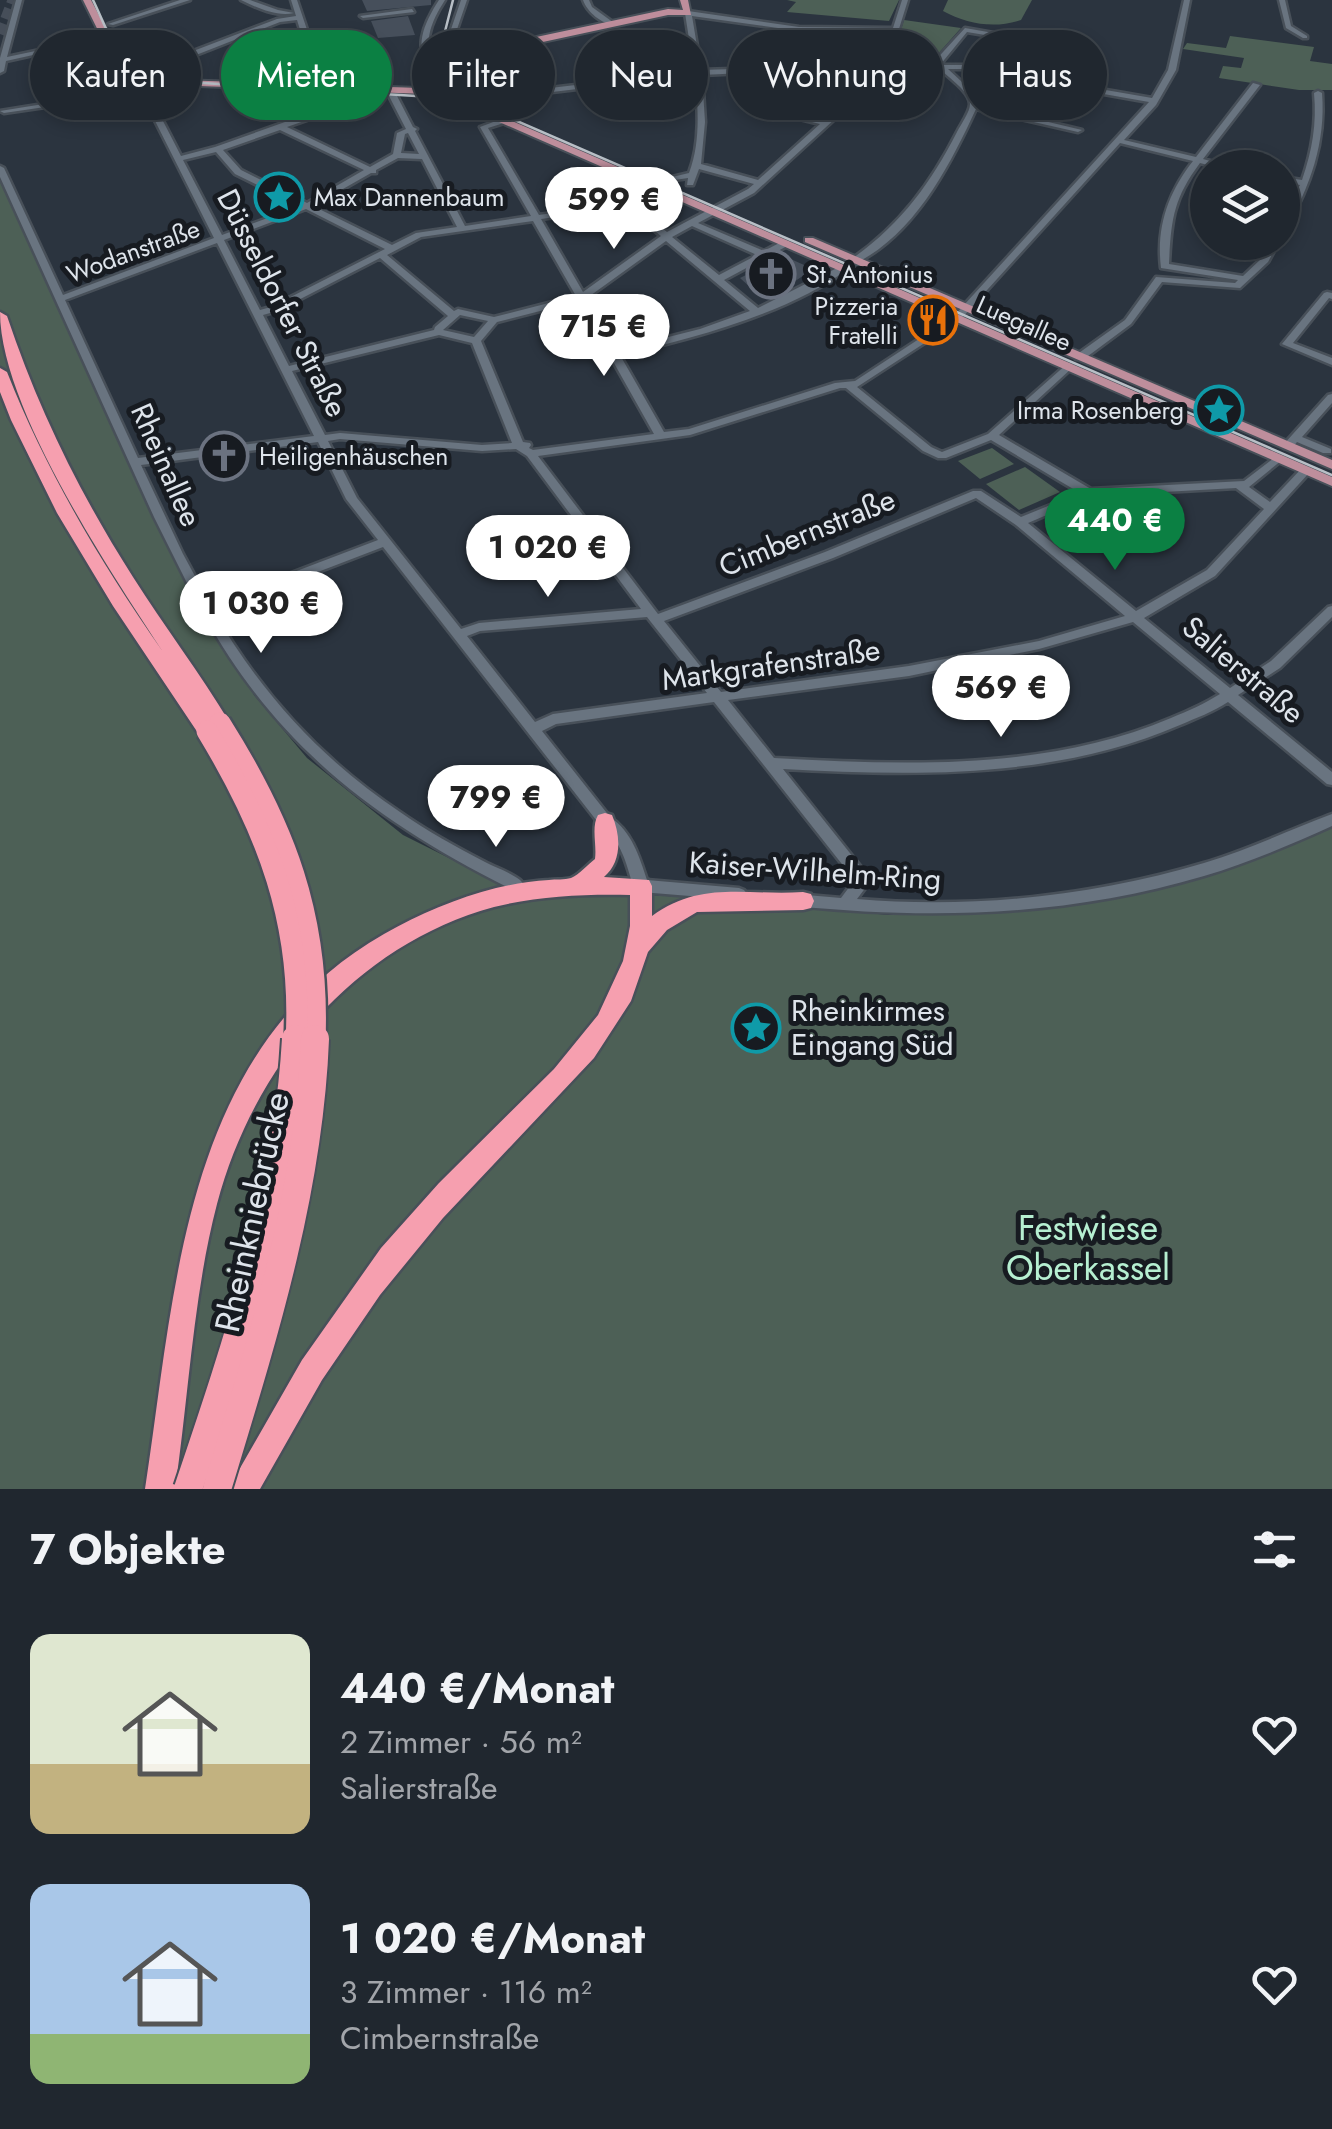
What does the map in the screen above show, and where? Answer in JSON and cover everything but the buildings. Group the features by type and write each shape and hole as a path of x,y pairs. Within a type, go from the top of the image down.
{"highway":[{"path":"0,316 22,382 62,471 214,727"},
{"path":"0,372 31,449 62,510 214,727"},
{"name":"Rheinkniebrücke","path":"188,1489 266,1238 290,1122 299,1025 288,916 274,863 214,727"},
{"name":"Rheinkniebrücke","path":"214,727 272,810 290,856 314,963 318,1022 304,1160 287,1242 218,1489"},
{"path":"576,886 592,878 604,863 608,844 605,821"},
{"path":"160,1489 204,1203 229,1129 256,1076 287,1032 365,958 443,915 520,892 576,886 641,886 640,947"},
{"path":"243,1489 301,1386 392,1256 450,1189 578,1062 615,1012 640,947 662,918 694,902 773,906 803,902"}],"main road":[{"name":"Düsseldorfer Straße","path":"78,0 89,24 99,30"},
{"name":"Düsseldorfer Straße","path":"87,0 105,30"},
{"name":"Düsseldorfer Straße","path":"98,0 110,30"},
{"path":"555,37 685,6"},
{"path":"395,96 412,86"},
{"path":"392,96 412,95"},
{"path":"392,96 412,97"},
{"name":"Luegallee","path":"504,120 856,260 1068,366 1287,447 1328,456"},
{"name":"Luegallee","path":"529,120 664,184 693,178 721,208 786,243 1080,357 1287,447 1305,471 1332,482"}],"street":[{"path":"0,71 19,0"},
{"path":"110,24 187,0"},
{"path":"244,0 298,15"},
{"path":"294,0 303,30"},
{"path":"406,0 420,26 426,28 442,0"},
{"path":"454,30 464,0"},
{"path":"586,0 589,8 612,24"},
{"path":"896,30 905,0"},
{"path":"525,450 630,431 690,432 839,385 850,386 872,376 961,312 1000,274 1154,102 1172,70 1188,0"},
{"path":"1282,0 1288,26 1306,37"},
{"path":"685,6 798,30"},
{"path":"364,16 412,11"},
{"path":"201,56 298,15"},
{"path":"943,60 963,31"},
{"path":"2,60 30,54"},
{"path":"943,68 1013,75 1154,102"},
{"path":"943,71 963,88"},
{"path":"1206,150 1256,85"},
{"path":"1300,191 1318,138 1318,93"},
{"path":"395,96 462,228"},
{"path":"4,111 30,106"},
{"name":"Düsseldorfer Straße","path":"161,120 176,159 352,499 605,821 617,828 641,886"},
{"path":"176,159 220,152 296,120"},
{"path":"504,120 484,127 657,431"},
{"path":"696,120 693,178 759,183"},
{"path":"811,120 825,124"},
{"path":"440,332 452,314 458,312 494,320 581,298 666,237 759,183 829,120"},
{"path":"856,260 888,236 918,202 949,157 967,120"},
{"path":"1035,120 1078,130"},
{"path":"278,126 373,171"},
{"path":"413,130 401,132 397,156 426,157"},
{"path":"1120,141 1190,158"},
{"path":"220,152 231,168 391,244"},
{"name":"Wodanstraße","path":"60,300 307,206 397,156"},
{"name":"Rheinallee","path":"0,168 205,611 261,693 328,763 412,832 514,884 520,892"},
{"path":"1190,169 1170,205 1164,266 1247,278"},
{"path":"1300,182 1304,183"},
{"path":"257,314 274,310 383,256 391,244 419,235 628,204 664,184"},
{"path":"628,204 758,313"},
{"path":"692,223 764,255"},
{"path":"719,279 786,243"},
{"path":"383,256 452,314"},
{"path":"1080,357 1128,322 1159,279 1228,286 1247,278 1265,260"},
{"path":"613,354 699,334 758,313 844,268"},
{"path":"1332,296 1328,294 1287,344 1332,362"},
{"path":"476,341 494,320"},
{"path":"285,370 440,332 476,341"},
{"path":"476,341 525,450 856,871 858,887 844,905"},
{"path":"850,386 927,449 942,456 992,436 1068,366"},
{"path":"1020,522 1089,493 1254,481 1332,397"},
{"path":"134,462 320,437 525,450 657,431"},
{"path":"992,436 1089,493"},
{"name":"Markgrafenstraße","path":"533,729 553,719 973,660 1136,617 1211,573 1305,471"},
{"path":"1239,485 1270,508"},
{"name":"Cimbernstraße","path":"458,634 479,627 653,616 829,555 977,493"},
{"name":"Salierstraße","path":"977,493 1020,522 1332,780"},
{"path":"205,611 384,543"},
{"path":"770,763 919,770 1042,757 1148,736 1232,697 1297,650 1332,610"},
{"name":"Kaiser-Wilhelm-Ring","path":"641,886 803,902 942,910 1076,897 1210,868 1332,820"}],"green space":[{"path":"787,0 899,0 889,21 787,12 796,2"},
{"path":"948,0 1032,0 1021,20 991,25 943,11"},
{"path":"904,20 961,28 943,48 943,30 901,30"},
{"path":"1230,36 1314,47 1310,61 1332,64 1332,90 1299,90 1219,78 1223,66 1241,68 1244,58 1183,49 1187,43 1226,48"},
{"name":"Festwiese Oberkassel","path":"0,176 161,535 254,695 307,758 403,835 529,898 578,891 737,900 888,915 1020,909 1210,869 1332,820 1332,1489 0,1489"},
{"path":"992,448 1014,464 980,479 958,461"},
{"path":"1025,467 1060,492 1019,510 986,484"}],"tunnel":[{"path":"0,34 13,0"}],"tram line":[{"path":"93,0 122,57 153,80 466,99 1332,475"},
{"path":"445,30 453,0"}],"place":[{"name":"Max Dannenbaum","path":"279,197"},
{"name":"St. Antonius","path":"771,274"},
{"name":"Pizzeria Fratelli","path":"933,320"},
{"name":"Irma Rosenberg","path":"1219,410"},
{"name":"Heiligenhäuschen","path":"224,456"},
{"name":"Rheinkirmes Eingang Süd","path":"756,1028"}]}
